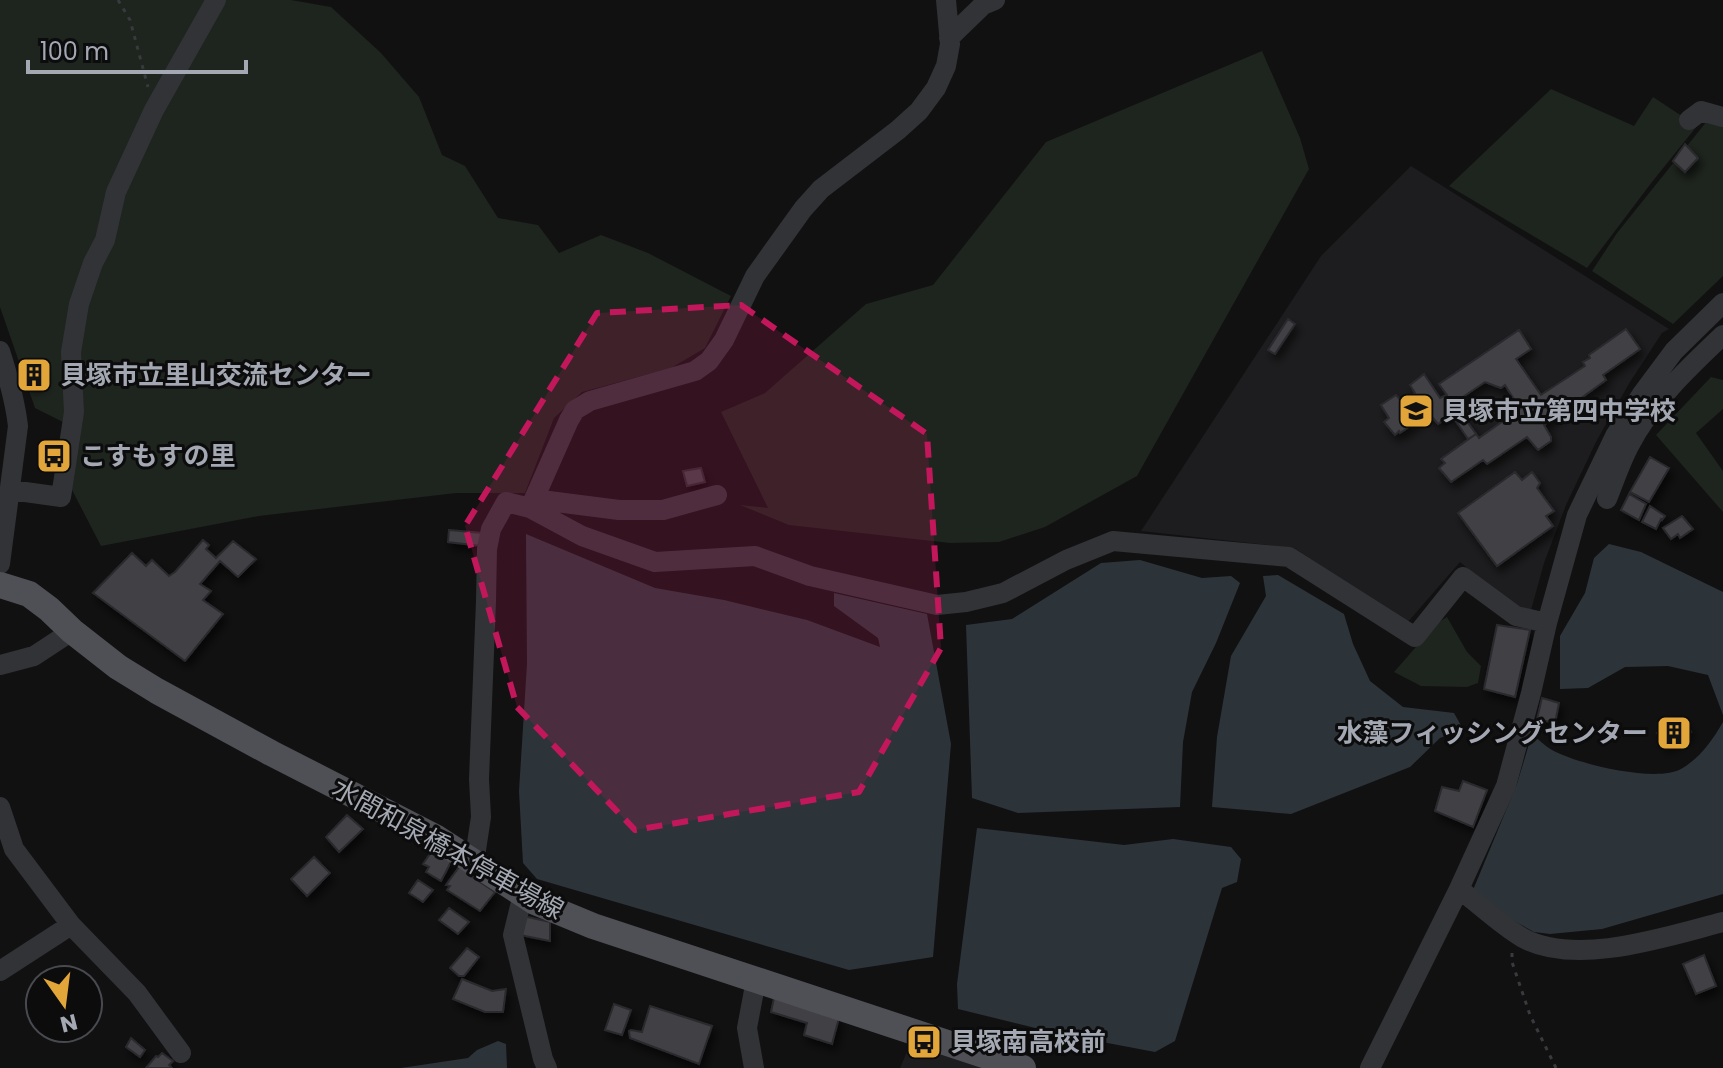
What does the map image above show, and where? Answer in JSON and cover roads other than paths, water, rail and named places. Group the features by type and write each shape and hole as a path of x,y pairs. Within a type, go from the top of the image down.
{"main road":[{"name":"水間和泉橋本停車場線","path":"0,585 29,594 118,667 157,691 435,837 550,910 1023,1068"}],"street":[{"path":"11,490 61,497 74,412 71,352 79,304 93,263 105,240 116,192 154,110 216,0"},
{"path":"536,504 575,410 590,401 695,371 709,361 724,340 755,276 803,209 821,189 919,111 936,88 946,66 949,38 946,0"},
{"path":"949,38 983,5 995,0"},
{"path":"1689,120 1701,111 1723,117"},
{"path":"1607,499 1624,437 1642,394 1674,351 1723,303"},
{"path":"1370,1068 1459,889 1506,786 1577,515 1624,437 1723,335"},
{"path":"0,351 16,406 18,426 0,564"},
{"path":"474,863 481,817 479,779 487,549 491,529 506,502 663,510 717,495"},
{"path":"536,504 582,536 655,562 755,556 810,576 937,605 1003,593 1066,560 1113,541 1289,557 1415,637 1463,577 1516,616 1547,623"},
{"path":"0,665 34,656 72,631"},
{"path":"0,807 14,849 71,925 137,993 181,1053"},
{"path":"1459,889 1523,938 1558,949 1617,948 1723,922"},
{"path":"523,894 513,935 547,1068"},
{"path":"0,971 71,925"},
{"path":"754,1068 747,1028 756,980"}],"place":[{"name":"貝塚市立里山交流センター","path":"34,375"},
{"name":"貝塚市立第四中学校","path":"1416,411"},
{"name":"こすもすの里","path":"54,456"},
{"name":"水藻フィッシングセンター","path":"1674,733"},
{"name":"貝塚南高校前","path":"924,1042"}]}
